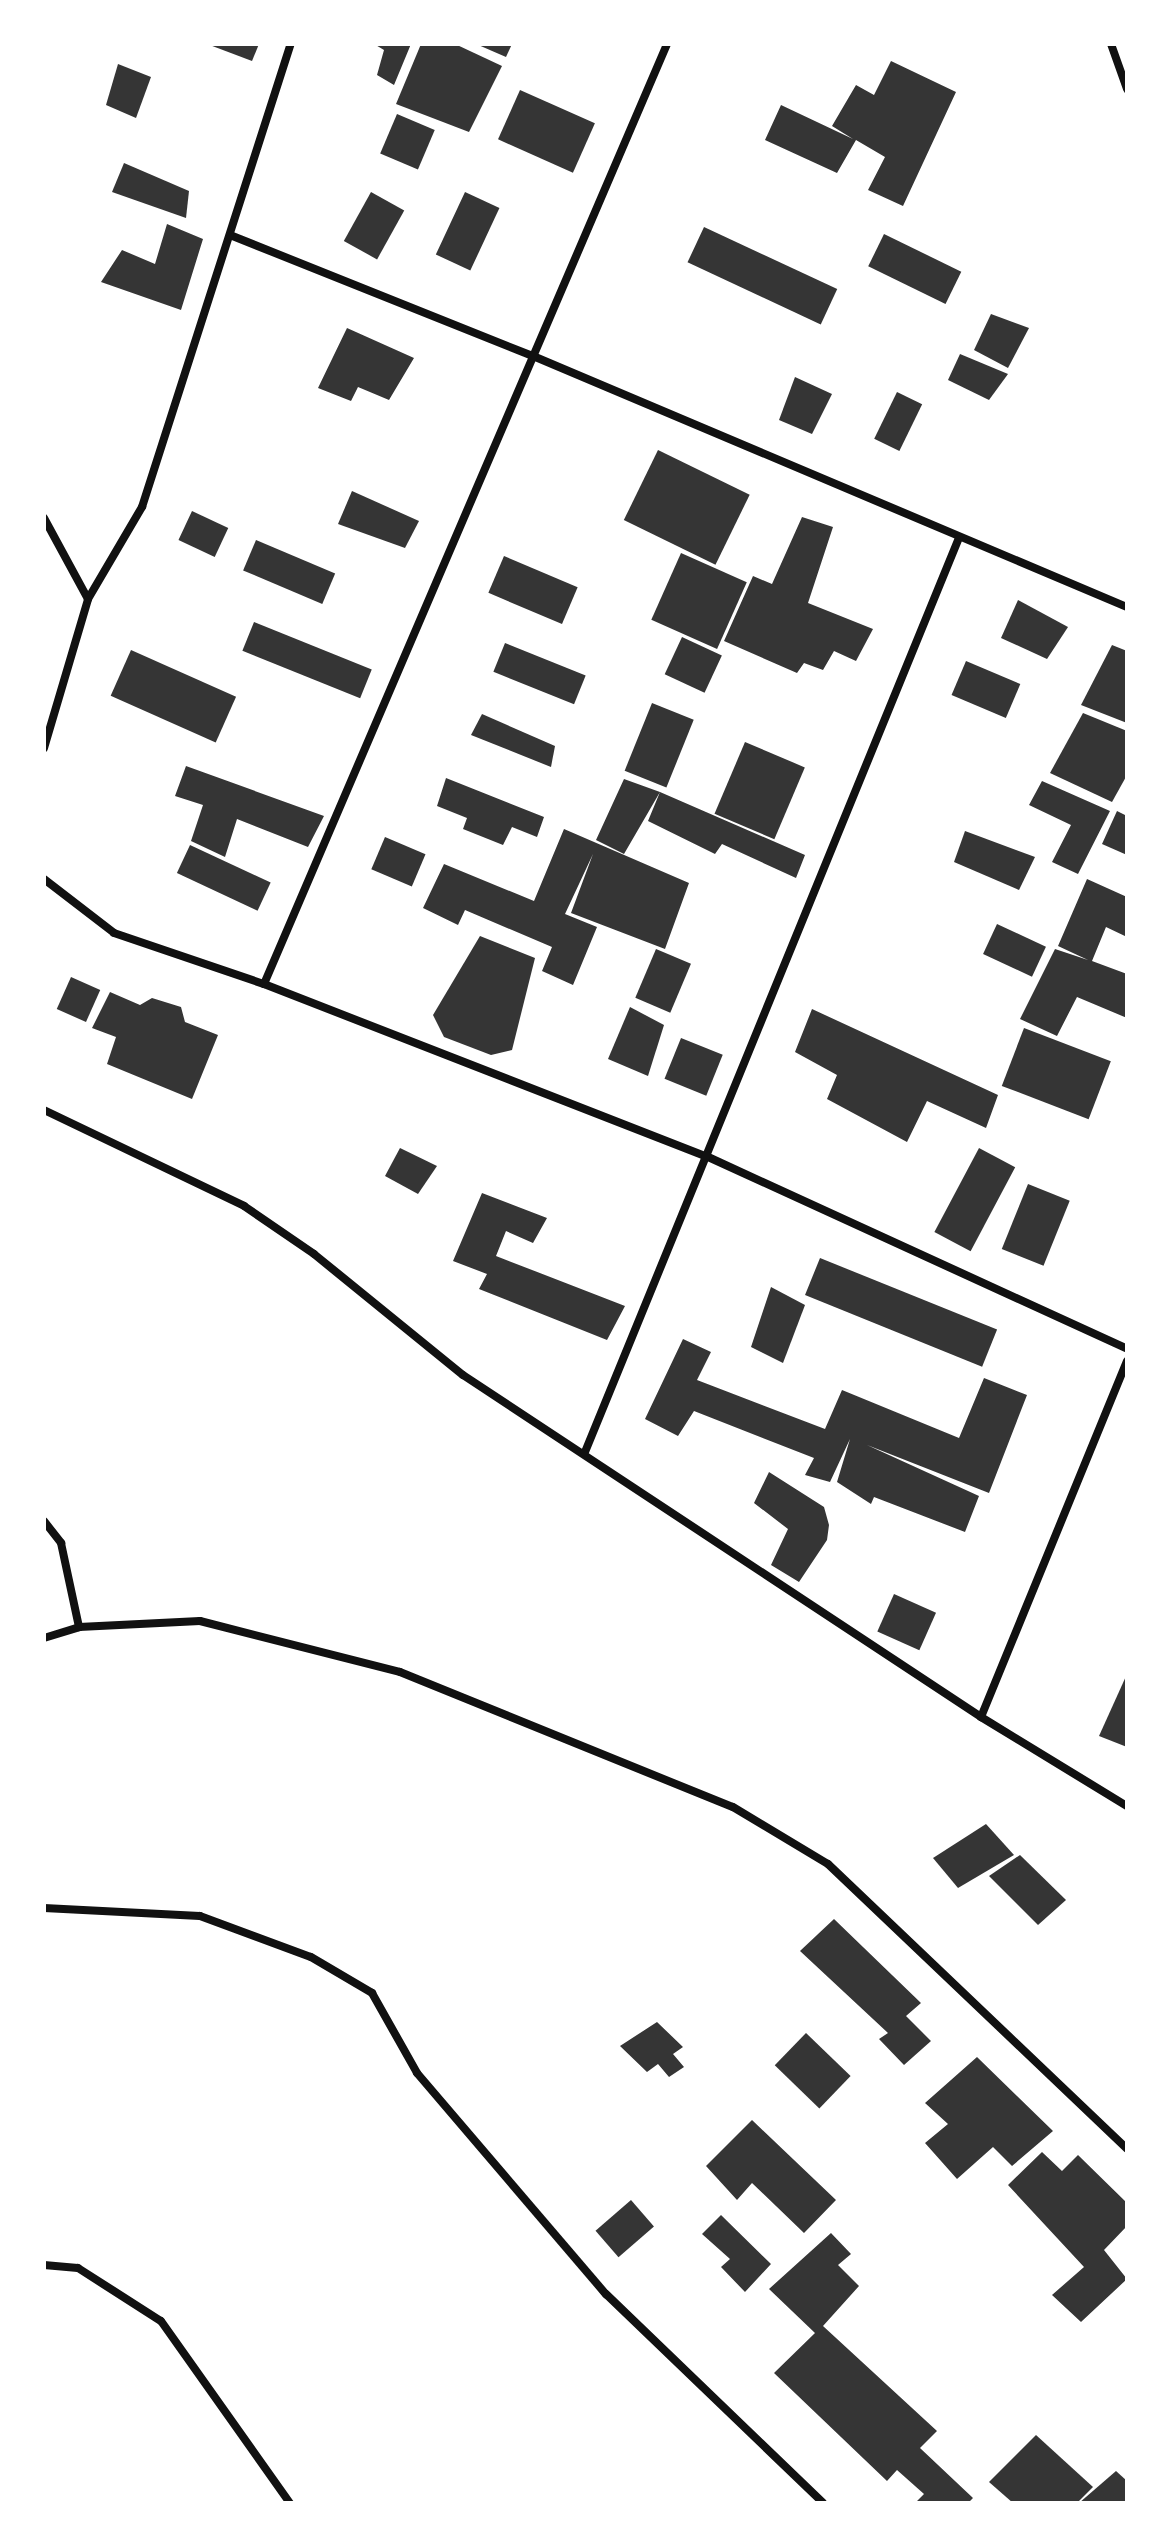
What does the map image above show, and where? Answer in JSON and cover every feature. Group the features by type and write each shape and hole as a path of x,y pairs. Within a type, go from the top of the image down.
{"street":[{"path":"44,748 88,599 142,507 291,44"},
{"path":"264,984 667,44"},
{"path":"1111,44 1127,89"},
{"path":"230,235 533,356 1127,607"},
{"path":"44,518 88,599"},
{"path":"585,1452 959,538"},
{"path":"44,879 114,933 264,984 706,1156 1127,1349"},
{"path":"44,1110 244,1206 314,1254 463,1375 585,1452 981,1717 1127,1806"},
{"path":"981,1717 1127,1361"},
{"path":"44,1521 61,1543 79,1627"},
{"path":"44,1638 79,1627 200,1621 400,1672 733,1807 828,1864 1127,2149"},
{"path":"44,1908 200,1916 311,1957 372,1993 417,2073 606,2294 823,2503"},
{"path":"44,2265 78,2268 161,2321 290,2503"}],"building":[{"path":"207,44 259,44 252,61"},
{"path":"374,44 411,44 394,85 377,75 384,50"},
{"path":"421,44 455,44 502,66 469,132 396,104"},
{"path":"476,44 512,44 506,57"},
{"path":"891,61 956,92 903,206 868,190 885,157 856,140 837,173 765,140 781,105 853,139 832,126 856,85 874,95"},
{"path":"118,64 151,77 136,118 106,105"},
{"path":"520,90 595,123 573,173 498,139"},
{"path":"397,114 435,130 418,170 380,154"},
{"path":"124,163 189,191 186,218 112,192"},
{"path":"371,192 404,210 377,259 344,241"},
{"path":"465,192 499,208 470,271 436,255"},
{"path":"167,224 203,239 181,310 101,282 122,250 155,264"},
{"path":"704,227 837,289 821,324 688,262"},
{"path":"884,234 961,272 946,304 868,266"},
{"path":"991,314 1029,328 1008,368 974,350"},
{"path":"347,328 414,358 389,400 358,387 351,401 318,388"},
{"path":"960,354 1008,374 989,400 948,380"},
{"path":"795,377 832,394 812,434 779,420"},
{"path":"897,392 922,404 899,451 874,439"},
{"path":"658,450 750,495 715,565 624,520"},
{"path":"352,491 419,521 405,548 338,524"},
{"path":"192,511 228,528 215,557 178,540"},
{"path":"802,517 833,527 808,603 873,629 856,661 834,651 823,670 804,663 797,673 724,641 753,576 772,584"},
{"path":"256,540 335,574 322,604 243,570"},
{"path":"681,553 747,582 717,649 651,620"},
{"path":"504,556 578,587 562,624 488,593"},
{"path":"1018,600 1068,627 1047,659 1001,638"},
{"path":"254,622 372,670 360,698 242,651"},
{"path":"682,637 722,656 705,693 665,674"},
{"path":"505,643 586,676 574,704 493,672"},
{"path":"1112,645 1127,651 1127,723 1081,705"},
{"path":"131,650 236,697 216,742 111,696"},
{"path":"966,661 1020,684 1006,718 952,695"},
{"path":"652,703 694,720 666,788 625,771"},
{"path":"1083,713 1127,731 1127,775 1112,802 1050,773"},
{"path":"482,714 555,746 551,767 471,735"},
{"path":"745,742 805,767 774,839 715,814"},
{"path":"186,766 324,816 308,847 237,819 225,857 191,841 203,805 175,796"},
{"path":"446,778 544,817 537,837 512,827 503,845 463,829 467,818 437,806"},
{"path":"624,779 660,792 624,854 596,840"},
{"path":"1042,781 1110,811 1078,874 1052,862 1071,825 1029,805"},
{"path":"660,792 805,855 796,878 722,844 715,854 648,821"},
{"path":"1117,811 1127,816 1127,855 1102,844"},
{"path":"564,829 689,883 665,949 571,913 593,854 565,914 597,927 573,985 542,971 552,947 465,910 458,925 423,908 444,864 534,901"},
{"path":"965,831 1035,857 1019,890 954,862"},
{"path":"385,837 426,854 412,886 371,869"},
{"path":"190,845 271,883 258,911 177,873"},
{"path":"1087,879 1127,897 1127,937 1106,927 1092,961 1127,974 1127,1018 1077,997 1057,1036 1020,1019 1055,949 1088,960 1058,946"},
{"path":"997,924 1046,947 1032,977 983,954"},
{"path":"480,936 535,958 512,1050 491,1055 444,1037 433,1015"},
{"path":"656,949 691,964 670,1013 635,998"},
{"path":"71,977 100,990 86,1022 57,1009"},
{"path":"110,992 140,1005 152,998 181,1007 185,1022 218,1035 192,1099 107,1064 116,1037 92,1028"},
{"path":"630,1007 664,1025 648,1076 608,1059"},
{"path":"812,1009 998,1095 986,1128 927,1101 907,1142 827,1099 837,1075 795,1052"},
{"path":"1024,1028 1111,1061 1089,1119 1002,1086"},
{"path":"681,1038 723,1055 706,1096 665,1079"},
{"path":"400,1148 437,1166 418,1194 385,1176"},
{"path":"979,1148 1015,1167 971,1251 934,1232"},
{"path":"1028,1184 1070,1201 1044,1266 1002,1249"},
{"path":"482,1193 547,1218 533,1243 506,1231 496,1256 625,1306 607,1340 479,1289 487,1274 453,1261"},
{"path":"820,1258 997,1330 982,1367 805,1295"},
{"path":"771,1287 805,1305 783,1363 751,1347"},
{"path":"683,1339 711,1352 697,1380 825,1429 842,1390 959,1438 984,1378 1027,1395 989,1493 867,1445 979,1496 965,1532 874,1497 871,1504 837,1482 850,1439 830,1482 805,1475 814,1458 694,1411 678,1436 645,1419"},
{"path":"769,1472 824,1507 829,1525 827,1540 799,1582 771,1565 788,1529 754,1503"},
{"path":"894,1594 936,1613 919,1650 877,1631"},
{"path":"1127,1674 1127,1747 1099,1736"},
{"path":"986,1824 1014,1855 958,1888 933,1858"},
{"path":"1020,1855 1066,1900 1038,1925 989,1876"},
{"path":"834,1919 921,2003 906,2016 931,2041 904,2065 879,2039 888,2033 800,1951"},
{"path":"657,2022 683,2047 673,2054 684,2067 669,2077 658,2064 647,2072 620,2046"},
{"path":"806,2033 851,2076 819,2108 775,2065"},
{"path":"977,2057 1053,2131 1012,2166 993,2147 957,2179 925,2143 948,2124 925,2103"},
{"path":"752,2120 836,2200 804,2233 752,2183 737,2200 706,2166"},
{"path":"1042,2152 1062,2171 1078,2155 1127,2203 1127,2226 1104,2250 1127,2279 1081,2322 1052,2295 1084,2267 1008,2185"},
{"path":"631,2200 654,2226 618,2257 596,2231"},
{"path":"721,2215 771,2264 745,2292 721,2267 730,2259 702,2234"},
{"path":"831,2233 851,2254 838,2265 859,2286 823,2326 937,2431 920,2448 973,2498 968,2503 915,2503 924,2494 897,2470 887,2481 774,2373 815,2333 769,2289"},
{"path":"1036,2435 1093,2487 1077,2503 1013,2503 989,2482"},
{"path":"1116,2471 1127,2481 1127,2503 1079,2503"}]}
